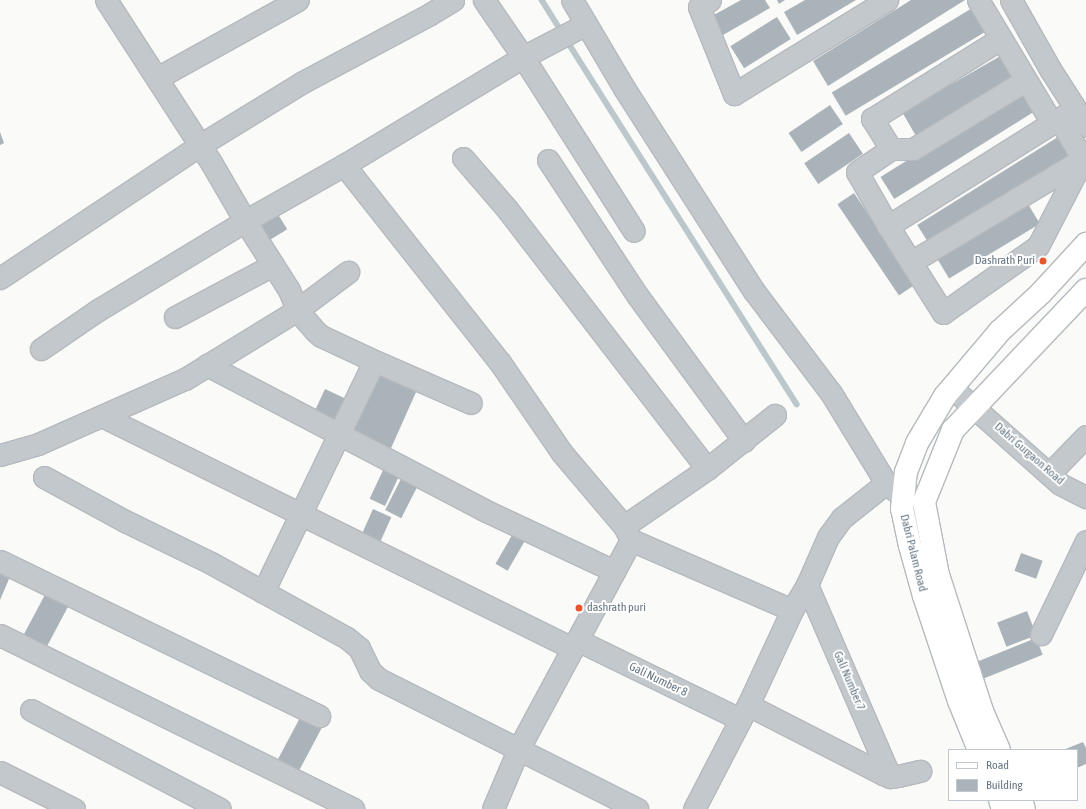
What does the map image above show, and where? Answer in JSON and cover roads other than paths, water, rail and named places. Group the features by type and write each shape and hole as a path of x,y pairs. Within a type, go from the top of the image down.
{"main road":[{"name":"Dabri Palam Road","path":"979,749 959,701 924,596 910,546 902,509 894,489 906,472 917,443 932,417 952,388 1000,331 1041,293 1086,244"},
{"name":"Dabri Palam Road","path":"999,749 982,711 938,575 924,502 953,430 1086,290"}],"street":[{"path":"157,78 298,0"},
{"path":"0,278 200,145 301,82 430,14 453,0"},
{"path":"484,0 523,57 634,232"},
{"path":"572,0 580,27 624,88 754,291 831,393 894,489 924,502"},
{"path":"710,0 699,7 734,94 887,0"},
{"path":"978,0 1026,80 1068,119"},
{"path":"1011,0 1050,69 1083,159 1038,246 943,313 888,226 857,172 891,150 913,149 1026,80"},
{"path":"112,2 157,78 289,290 297,310 321,336 374,361 471,403"},
{"path":"42,349 98,310 245,221 344,165 523,57 580,27"},
{"path":"891,150 872,119 1000,38"},
{"path":"888,226 1068,119"},
{"path":"463,158 507,209 707,469"},
{"path":"911,262 1083,159"},
{"path":"548,160 637,295 744,441"},
{"path":"344,165 499,361 562,453 627,533 792,610"},
{"path":"175,317 273,265"},
{"path":"0,455 38,444 185,379 297,310 348,272"},
{"path":"263,592 374,361"},
{"path":"207,365 484,510 614,571"},
{"name":"Dabri Gurgaon Road","path":"952,388 1060,484 1086,497"},
{"path":"492,809 518,750 614,571 627,533 775,415"},
{"name":"Gali Number 8","path":"102,416 300,513 575,644 744,712 890,777"},
{"path":"1049,474 1086,436"},
{"path":"44,477 263,592 347,638 358,648 370,671 379,679 637,809"},
{"path":"701,806 792,610 807,585 828,537 842,518 866,501 894,489"},
{"path":"1041,634 1086,541"},
{"path":"0,561 319,716"},
{"name":"Gali Number 7","path":"807,585 890,777"},
{"path":"0,635 353,809"},
{"path":"31,710 220,809"},
{"path":"890,777 920,771"},
{"path":"0,772 74,809"}],"waterway":[{"path":"542,0 562,32"},
{"path":"566,39 797,404"}],"place":[{"name":"Dashrath Puri","path":"1043,261"},
{"name":"dashrath puri","path":"579,608"}]}
